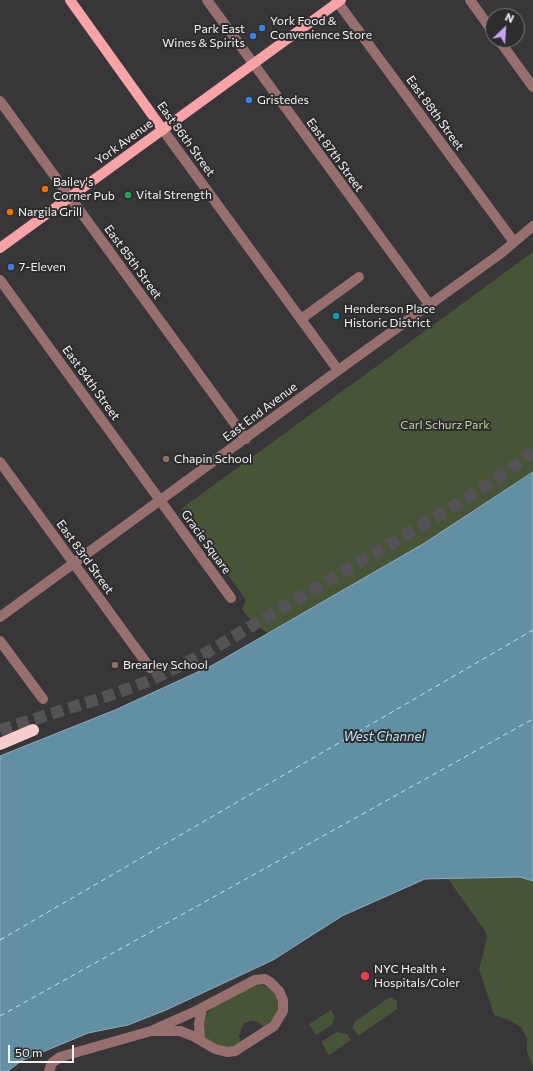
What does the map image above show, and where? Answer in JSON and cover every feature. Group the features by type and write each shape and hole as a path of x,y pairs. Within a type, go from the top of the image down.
{"highway":[{"path":"0,744 33,730"}],"main road":[{"name":"East 86th Street","path":"70,0 163,130"},
{"name":"York Avenue","path":"0,248 338,1"}],"street":[{"name":"East 87th Street","path":"207,0 429,304"},
{"path":"470,0 485,21"},
{"name":"East 88th Street","path":"338,1 514,242"},
{"path":"505,48 533,87"},
{"name":"East 85th Street","path":"0,101 246,439"},
{"name":"East 86th Street","path":"163,130 338,370"},
{"name":"East End Avenue","path":"0,617 246,439 338,370 500,254 533,226"},
{"path":"301,319 359,277"},
{"name":"East 84th Street","path":"0,280 160,500"},
{"name":"East 83rd Street","path":"0,462 150,668"},
{"name":"Gracie Square","path":"160,500 231,598"},
{"path":"0,641 43,699"},
{"path":"50,1068 60,1057 151,1031 202,1009 249,982 262,979 267,980 275,986 281,994 283,1004 280,1017 274,1026 238,1050 223,1051 216,1049 186,1033 174,1030 151,1031"},
{"path":"200,1040 199,1024 202,1009"}],"green space":[{"name":"Carl Schurz Park","path":"533,252 533,472 423,544 268,634 250,619 242,609 246,600 181,509"},
{"path":"520,877 533,881 533,1067 527,1052 527,1038 521,1027 507,1019 494,1015 479,969 487,938 485,931 448,879"},
{"path":"259,985 267,986 278,998 279,1005 275,1019 265,1028 258,1022 252,1021 244,1023 239,1035 241,1043 232,1048 227,1048 212,1043 205,1036 203,1028 207,1014 212,1008 250,987"},
{"path":"390,997 397,1001 397,1009 358,1036 353,1028 354,1022"},
{"path":"331,1010 335,1017 332,1025 316,1035 309,1024"},
{"path":"337,1032 347,1034 351,1040 329,1055 321,1042"}],"water":[{"name":"West Channel","path":"533,472 533,881 520,877 425,879 342,916 273,960 166,1010 128,1025 88,1033 21,1061 8,1071 0,1071 0,756 115,710 213,665 423,544"}],"ferry route":[{"path":"0,940 533,630"},
{"path":"0,1016 533,719"}],"tunnel":[{"path":"0,730 108,696 151,680 206,653 451,508 508,471 533,451"}],"place":[{"name":"York Food & Convenience Store","path":"262,28"},
{"name":"Park East Wines & Spirits","path":"253,36"},
{"name":"Gristedes","path":"249,100"},
{"name":"Bailey's Corner Pub","path":"45,189"},
{"name":"Vital Strength","path":"128,195"},
{"name":"Nargila Grill","path":"10,212"},
{"name":"7-Eleven","path":"11,267"},
{"name":"Henderson Place Historic District","path":"336,316"},
{"name":"Chapin School","path":"166,459"},
{"name":"Brearley School","path":"115,665"},
{"name":"NYC Health + Hospitals/Coler","path":"365,976"}]}
